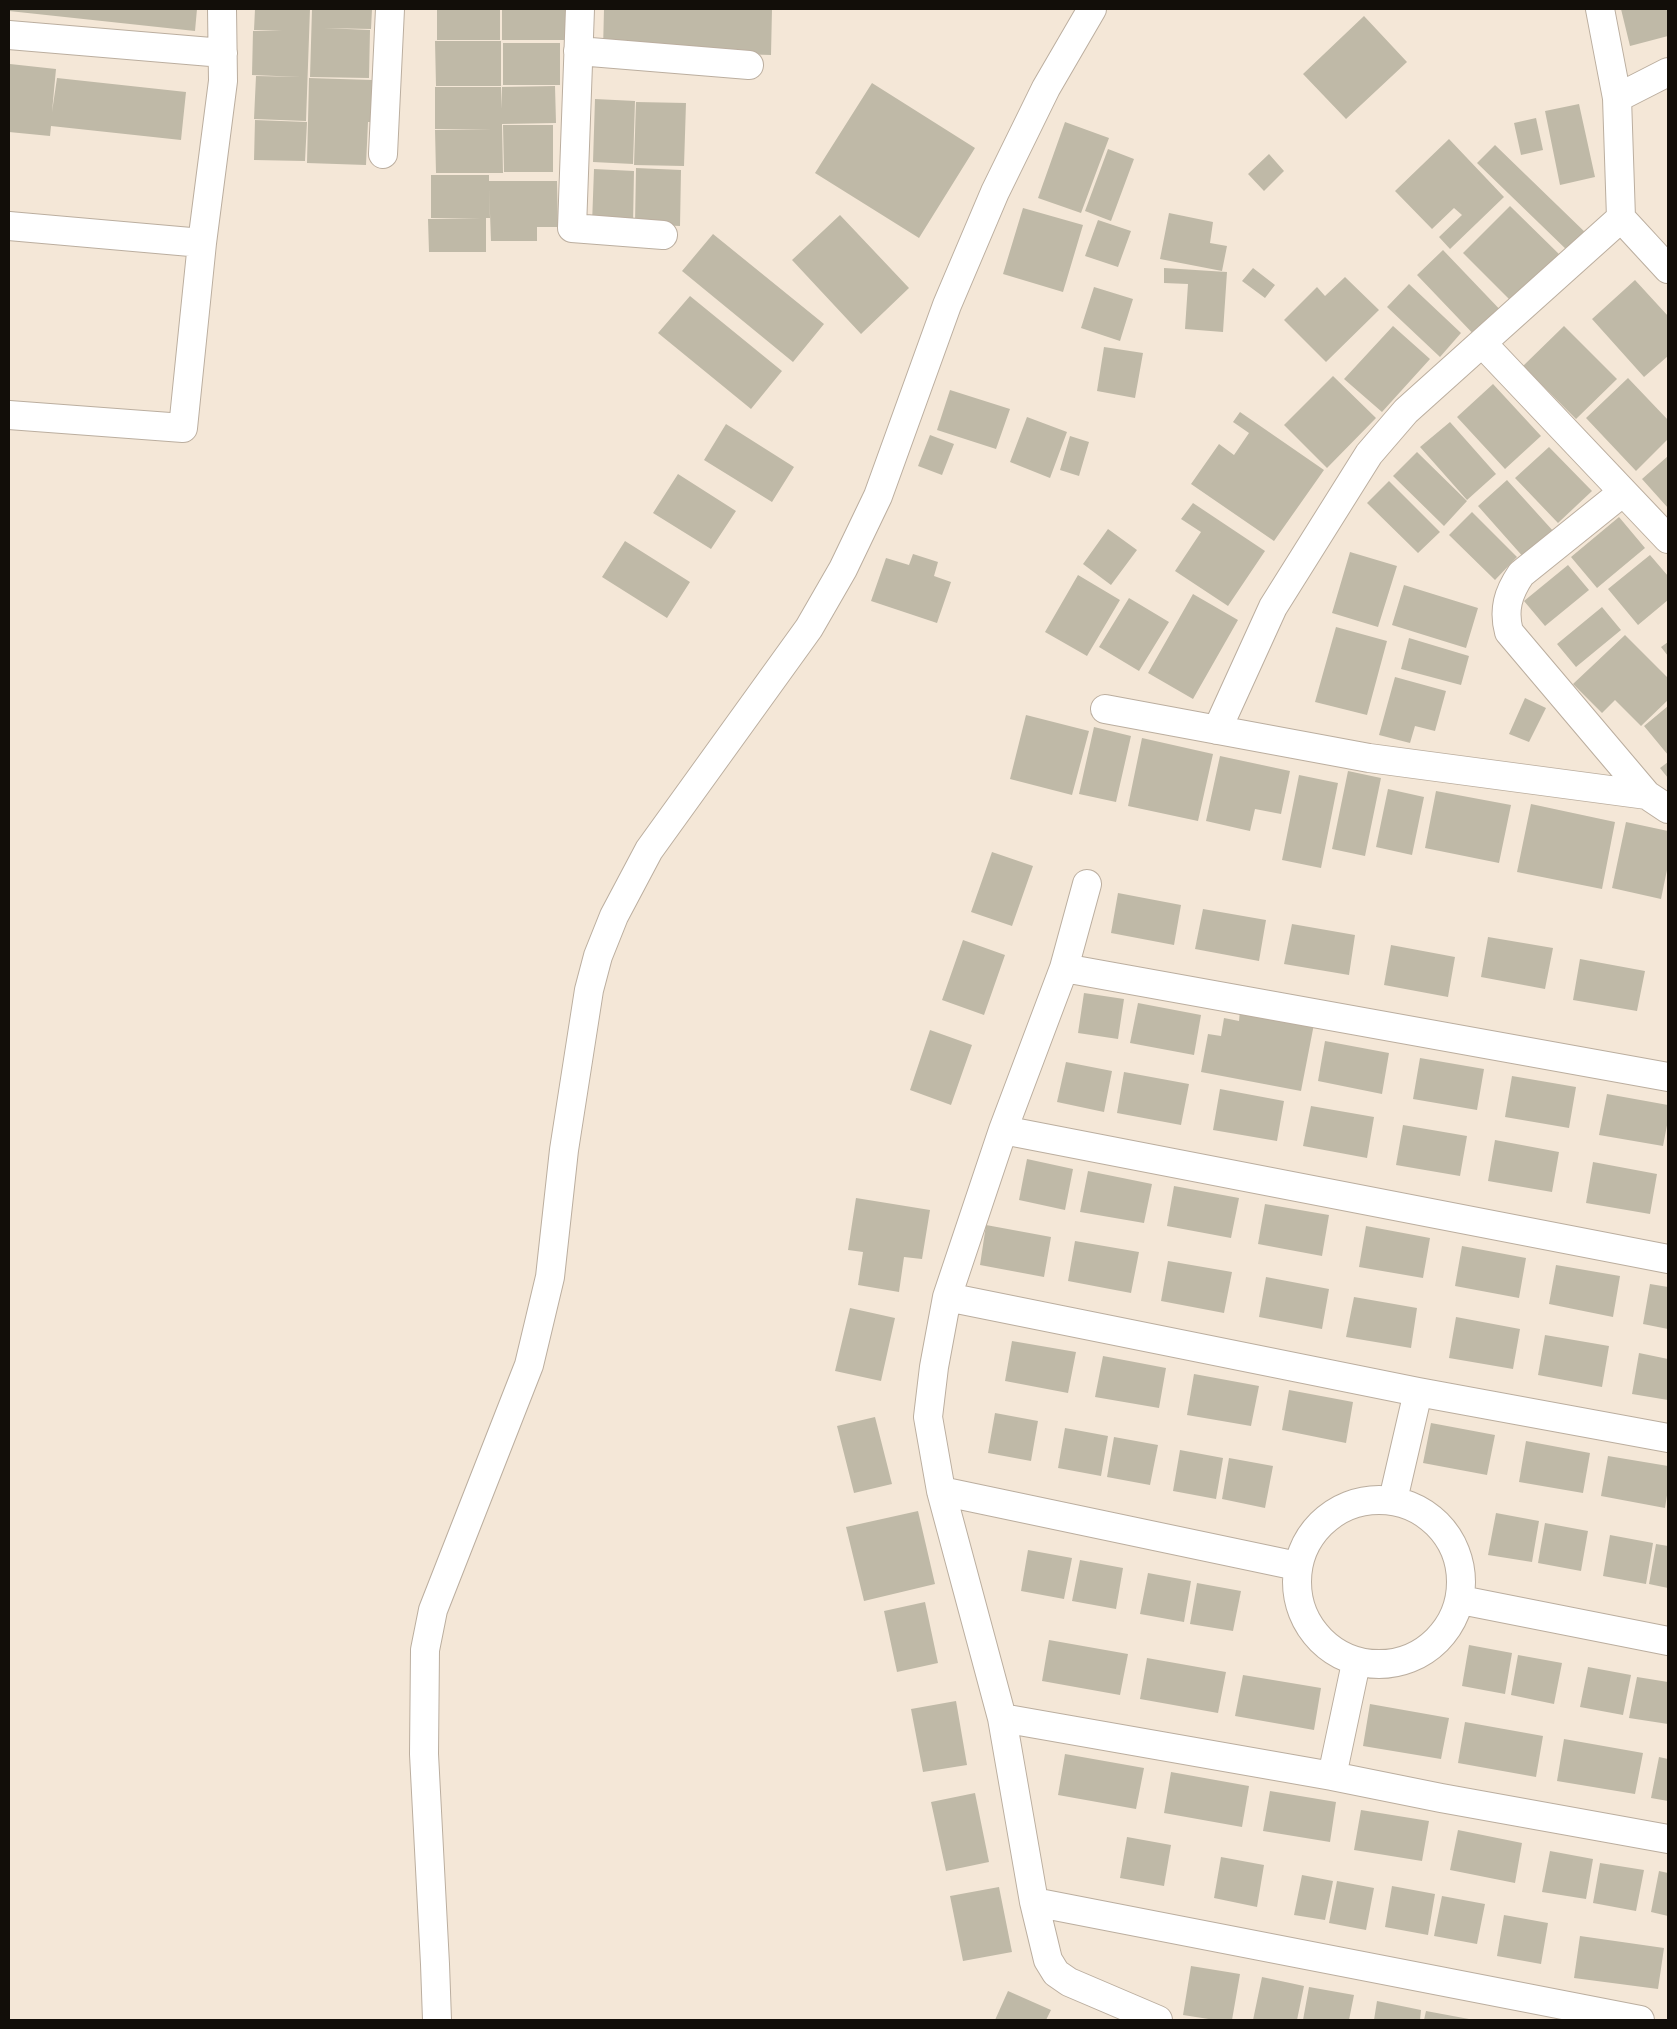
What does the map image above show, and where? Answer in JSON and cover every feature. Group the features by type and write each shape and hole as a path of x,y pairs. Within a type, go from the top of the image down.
{"street":[{"path":"9,415 183,428 202,243 223,80 222,9"},
{"path":"383,154 390,9"},
{"path":"580,9 572,228 663,234"},
{"path":"437,2020 424,1754 424,1650 433,1610 529,1365 550,1277 564,1150 589,990 598,956 614,916 649,850 809,628 843,569 878,496 946,306 995,192 1046,88 1092,9"},
{"path":"1600,9 1617,98 1621,218 1668,269"},
{"path":"9,35 223,52"},
{"path":"578,52 749,65"},
{"path":"1617,98 1668,72"},
{"path":"1217,730 1273,607 1369,454 1406,411 1621,218"},
{"path":"9,226 202,243"},
{"path":"1482,343 1668,539"},
{"path":"1623,492 1521,574 1507,600 1506,621 1510,632 1658,802"},
{"path":"1105,709 1370,758 1658,802"},
{"path":"1087,884 1064,968 1003,1130 947,1297 934,1367 928,1417 941,1491 1002,1718 1034,1902 1048,1960 1056,1973 1069,1982 1158,2020"},
{"path":"1064,968 1668,1077"},
{"path":"1003,1130 1668,1258"},
{"path":"947,1297 1418,1392 1668,1438"},
{"path":"1393,1500 1418,1392"},
{"path":"941,1491 1297,1566"},
{"path":"1364,1500 1393,1500 1426,1514 1449,1537 1461,1567 1461,1600 1453,1621 1440,1638 1423,1653 1388,1664 1356,1663 1335,1652 1316,1636 1303,1615 1297,1591 1297,1566 1310,1536 1333,1513 1364,1500"},
{"path":"1461,1600 1668,1640"},
{"path":"1332,1776 1356,1663"},
{"path":"1002,1718 1332,1776 1441,1798 1668,1839"},
{"path":"1034,1902 1640,2020"}],"building":[{"path":"9,9 197,9 195,31 9,11"},
{"path":"255,9 310,9 306,121 254,119 256,76 301,77 252,75 253,31 282,31 254,30"},
{"path":"312,9 372,9 371,29 324,28 370,30 369,78 310,77"},
{"path":"437,9 500,9 500,40 437,40"},
{"path":"502,9 565,9 565,40 502,40"},
{"path":"604,9 772,9 771,55 603,50"},
{"path":"1621,9 1668,9 1668,36 1630,46"},
{"path":"1364,16 1407,62 1346,119 1303,74"},
{"path":"435,41 501,41 501,86 436,86"},
{"path":"503,43 560,43 560,85 503,85"},
{"path":"10,64 56,69 52,112 57,78 186,92 181,140 51,126 50,136 9,132"},
{"path":"309,78 372,80 371,122 368,122 366,165 307,163"},
{"path":"872,83 975,148 919,238 815,173"},
{"path":"555,86 556,123 502,124 503,173 436,173 435,130 492,129 435,129 435,87 501,87 502,109 502,87"},
{"path":"595,99 635,101 633,164 593,162"},
{"path":"636,102 686,103 684,166 634,165"},
{"path":"1579,104 1595,177 1560,185 1545,111"},
{"path":"1536,118 1543,150 1521,155 1514,123"},
{"path":"255,120 307,122 305,161 254,160"},
{"path":"1065,122 1109,138 1081,213 1038,198"},
{"path":"503,125 553,125 553,172 504,172"},
{"path":"1449,139 1504,197 1450,249 1439,237 1462,215 1454,208 1432,229 1395,191"},
{"path":"1495,145 1589,236 1571,254 1477,163"},
{"path":"1108,149 1134,159 1111,221 1085,211"},
{"path":"1269,154 1284,171 1264,191 1248,174"},
{"path":"636,168 681,170 680,226 635,224"},
{"path":"594,169 634,171 633,225 592,224"},
{"path":"431,175 489,175 489,181 557,181 558,227 537,227 537,241 491,241 489,186 490,218 486,218 486,252 429,252 428,219 481,219 431,218"},
{"path":"1510,206 1562,257 1515,305 1463,253"},
{"path":"1023,208 1083,225 1063,292 1003,274"},
{"path":"1169,213 1213,222 1210,243 1227,246 1222,271 1160,259"},
{"path":"840,215 909,288 861,334 792,260"},
{"path":"1098,220 1131,231 1118,267 1085,256"},
{"path":"713,234 824,324 793,362 682,271"},
{"path":"1443,250 1507,317 1480,341 1417,275"},
{"path":"1164,268 1227,272 1223,332 1185,329 1188,284 1164,283"},
{"path":"1253,268 1275,285 1265,298 1242,281"},
{"path":"1345,277 1379,310 1326,362 1284,320 1317,287 1325,296"},
{"path":"1635,280 1668,316 1668,356 1644,377 1592,319"},
{"path":"1409,284 1461,333 1440,357 1387,307"},
{"path":"1094,287 1133,299 1120,341 1081,328"},
{"path":"690,296 782,371 751,409 658,333"},
{"path":"1393,326 1430,359 1382,412 1344,379"},
{"path":"1564,326 1617,379 1576,419 1523,366"},
{"path":"1104,347 1143,353 1135,398 1097,391"},
{"path":"1333,376 1376,418 1327,468 1284,425"},
{"path":"1628,378 1668,420 1668,439 1636,471 1586,418"},
{"path":"1493,384 1541,436 1505,469 1457,417"},
{"path":"950,390 1010,409 996,449 937,430"},
{"path":"1240,412 1324,470 1274,541 1191,484 1219,444 1234,455 1249,433 1233,422"},
{"path":"1027,417 1067,432 1050,478 1010,462"},
{"path":"1450,422 1496,474 1467,500 1420,447"},
{"path":"726,424 794,467 772,502 704,460"},
{"path":"930,435 954,444 942,475 918,466"},
{"path":"1070,436 1089,442 1079,476 1060,470"},
{"path":"1549,447 1592,491 1558,523 1515,478"},
{"path":"1417,452 1467,501 1444,526 1393,476"},
{"path":"1668,456 1668,508 1642,479"},
{"path":"678,474 736,511 711,549 653,513"},
{"path":"1507,480 1554,532 1525,559 1478,506"},
{"path":"1389,481 1440,532 1418,553 1367,503"},
{"path":"1193,503 1265,551 1228,606 1175,571 1201,532 1181,519"},
{"path":"1472,512 1517,557 1495,580 1449,535"},
{"path":"1619,517 1645,548 1597,588 1571,557"},
{"path":"1108,529 1137,550 1111,585 1083,564"},
{"path":"625,541 690,582 667,618 602,577"},
{"path":"1350,552 1397,566 1378,627 1332,613"},
{"path":"913,554 938,562 934,576 951,582 937,623 871,601 886,558 909,565"},
{"path":"1650,555 1668,576 1668,600 1638,625 1608,589"},
{"path":"1568,565 1589,590 1545,626 1524,601"},
{"path":"1078,575 1120,600 1087,656 1045,632"},
{"path":"1404,585 1478,608 1466,648 1392,625"},
{"path":"1193,594 1238,620 1193,699 1148,673"},
{"path":"1129,598 1169,622 1139,671 1099,647"},
{"path":"1602,607 1621,630 1576,667 1557,644"},
{"path":"1336,627 1387,641 1367,715 1315,702"},
{"path":"1625,635 1668,678 1668,700 1641,726 1615,700 1602,713 1573,684"},
{"path":"1409,638 1469,656 1461,685 1401,669"},
{"path":"1668,642 1668,656 1661,647"},
{"path":"1395,677 1446,691 1435,731 1415,726 1410,743 1379,735"},
{"path":"1525,698 1546,708 1529,742 1509,734"},
{"path":"1668,706 1668,755 1644,726"},
{"path":"1026,715 1089,731 1072,795 1010,779"},
{"path":"1094,727 1131,736 1116,802 1079,794"},
{"path":"1142,738 1213,754 1198,821 1128,806"},
{"path":"1220,756 1290,771 1281,814 1255,809 1250,831 1206,821"},
{"path":"1668,762 1668,778 1660,768"},
{"path":"1348,771 1381,778 1365,856 1332,849"},
{"path":"1299,775 1338,783 1321,868 1282,860"},
{"path":"1388,789 1424,797 1412,855 1376,847"},
{"path":"1436,791 1511,805 1499,863 1425,848"},
{"path":"1531,804 1615,822 1602,889 1517,872"},
{"path":"1626,822 1668,831 1668,865 1661,899 1612,888"},
{"path":"992,852 1033,866 1012,926 971,912"},
{"path":"1118,893 1181,905 1174,945 1111,933"},
{"path":"1203,909 1266,920 1259,961 1195,949"},
{"path":"1292,924 1355,935 1349,975 1284,964"},
{"path":"1488,937 1553,948 1545,989 1481,977"},
{"path":"963,940 1005,955 984,1015 942,1000"},
{"path":"1391,945 1455,957 1448,997 1384,985"},
{"path":"1580,959 1645,971 1637,1011 1573,1000"},
{"path":"1084,993 1124,999 1118,1039 1078,1033"},
{"path":"1138,1003 1201,1015 1194,1055 1130,1043"},
{"path":"1240,1010 1314,1024 1301,1091 1201,1072 1208,1034 1221,1036 1224,1018 1239,1021"},
{"path":"930,1030 972,1045 951,1105 910,1090"},
{"path":"1325,1041 1389,1053 1382,1094 1318,1081"},
{"path":"1420,1058 1484,1069 1477,1110 1413,1099"},
{"path":"1066,1062 1112,1071 1104,1112 1057,1102"},
{"path":"1124,1072 1189,1084 1181,1125 1117,1113"},
{"path":"1512,1076 1576,1087 1569,1128 1505,1117"},
{"path":"1220,1089 1284,1101 1277,1141 1213,1130"},
{"path":"1607,1094 1668,1105 1668,1120 1663,1146 1599,1135"},
{"path":"1311,1106 1374,1117 1367,1158 1303,1146"},
{"path":"1403,1125 1467,1136 1460,1176 1396,1165"},
{"path":"1495,1140 1559,1152 1552,1192 1488,1181"},
{"path":"1027,1159 1073,1169 1065,1210 1019,1200"},
{"path":"1593,1162 1657,1174 1650,1214 1586,1203"},
{"path":"1088,1171 1152,1184 1144,1223 1080,1212"},
{"path":"1174,1186 1239,1198 1231,1238 1167,1226"},
{"path":"856,1198 930,1210 922,1259 904,1257 899,1292 858,1285 863,1252 848,1250"},
{"path":"1265,1204 1329,1215 1322,1256 1258,1244"},
{"path":"986,1225 1051,1237 1044,1277 980,1265"},
{"path":"1366,1226 1430,1238 1423,1278 1359,1267"},
{"path":"1075,1241 1139,1252 1131,1293 1068,1281"},
{"path":"1462,1246 1526,1258 1519,1298 1455,1286"},
{"path":"1168,1261 1232,1272 1224,1313 1161,1301"},
{"path":"1556,1265 1620,1276 1613,1317 1549,1304"},
{"path":"1266,1277 1329,1289 1322,1329 1259,1317"},
{"path":"1650,1284 1668,1287 1668,1329 1643,1324"},
{"path":"1354,1297 1417,1308 1411,1348 1346,1337"},
{"path":"850,1308 895,1318 881,1381 835,1371"},
{"path":"1456,1317 1520,1329 1513,1369 1449,1358"},
{"path":"1545,1335 1609,1346 1602,1387 1538,1375"},
{"path":"1012,1341 1076,1352 1068,1393 1005,1381"},
{"path":"1639,1353 1668,1359 1668,1400 1632,1394"},
{"path":"1103,1356 1166,1368 1159,1408 1095,1397"},
{"path":"1194,1374 1259,1386 1251,1426 1187,1415"},
{"path":"1289,1390 1353,1402 1346,1443 1282,1430"},
{"path":"995,1413 1038,1421 1031,1461 988,1453"},
{"path":"875,1417 892,1484 854,1493 837,1426"},
{"path":"1431,1423 1495,1435 1487,1475 1423,1463"},
{"path":"1065,1428 1108,1436 1101,1476 1058,1468"},
{"path":"1114,1437 1158,1445 1150,1485 1107,1477"},
{"path":"1526,1441 1590,1453 1583,1493 1519,1482"},
{"path":"1180,1450 1223,1458 1216,1499 1173,1491"},
{"path":"1608,1456 1668,1466 1668,1489 1665,1508 1601,1496"},
{"path":"1229,1458 1273,1466 1265,1508 1222,1499"},
{"path":"918,1511 935,1584 864,1601 846,1527"},
{"path":"1496,1513 1539,1521 1532,1562 1488,1555"},
{"path":"1545,1523 1588,1531 1581,1571 1538,1563"},
{"path":"1610,1535 1653,1543 1646,1584 1603,1576"},
{"path":"1656,1544 1668,1546 1668,1588 1649,1584"},
{"path":"1028,1550 1072,1558 1064,1599 1021,1591"},
{"path":"1080,1560 1123,1568 1116,1609 1072,1601"},
{"path":"1148,1573 1191,1581 1184,1622 1140,1614"},
{"path":"1197,1583 1241,1591 1233,1631 1190,1624"},
{"path":"925,1602 938,1663 897,1672 884,1611"},
{"path":"1049,1640 1128,1654 1120,1695 1042,1681"},
{"path":"1469,1645 1512,1653 1505,1694 1462,1686"},
{"path":"1518,1655 1562,1663 1554,1704 1511,1695"},
{"path":"1147,1658 1226,1672 1218,1713 1140,1699"},
{"path":"1588,1667 1631,1675 1623,1715 1580,1707"},
{"path":"1243,1675 1321,1688 1314,1730 1235,1716"},
{"path":"1637,1677 1668,1682 1668,1724 1629,1718"},
{"path":"956,1701 967,1765 923,1772 911,1709"},
{"path":"1370,1704 1449,1718 1441,1759 1363,1746"},
{"path":"1465,1722 1543,1736 1536,1777 1458,1763"},
{"path":"1564,1739 1643,1753 1635,1794 1557,1781"},
{"path":"1065,1754 1144,1768 1136,1809 1058,1795"},
{"path":"1659,1757 1668,1759 1668,1801 1651,1798"},
{"path":"1171,1772 1249,1786 1242,1827 1164,1813"},
{"path":"1270,1791 1336,1802 1330,1842 1263,1831"},
{"path":"975,1793 989,1862 946,1871 931,1802"},
{"path":"1361,1810 1429,1821 1422,1861 1354,1850"},
{"path":"1458,1830 1522,1843 1515,1883 1450,1870"},
{"path":"1127,1837 1171,1845 1164,1886 1120,1878"},
{"path":"1550,1851 1593,1859 1586,1899 1542,1892"},
{"path":"1221,1857 1264,1865 1257,1907 1214,1898"},
{"path":"1600,1863 1644,1870 1636,1911 1593,1903"},
{"path":"1659,1871 1668,1873 1668,1916 1651,1912"},
{"path":"1302,1875 1333,1881 1325,1920 1294,1915"},
{"path":"1337,1881 1374,1888 1366,1930 1329,1923"},
{"path":"1392,1886 1435,1894 1428,1935 1385,1927"},
{"path":"999,1887 1012,1952 963,1961 950,1896"},
{"path":"1442,1896 1485,1904 1477,1944 1434,1936"},
{"path":"1504,1915 1548,1923 1541,1964 1497,1956"},
{"path":"1580,1936 1664,1948 1658,1989 1574,1978"},
{"path":"1191,1966 1240,1974 1232,2020 1215,2020 1183,2015"},
{"path":"1262,1977 1304,1986 1297,2020 1253,2020"},
{"path":"1309,1987 1354,1995 1349,2020 1303,2020"},
{"path":"1008,1991 1051,2010 1046,2020 995,2020"},
{"path":"1377,2001 1421,2010 1420,2020 1374,2020"},
{"path":"1426,2011 1469,2019 1424,2020"}]}
